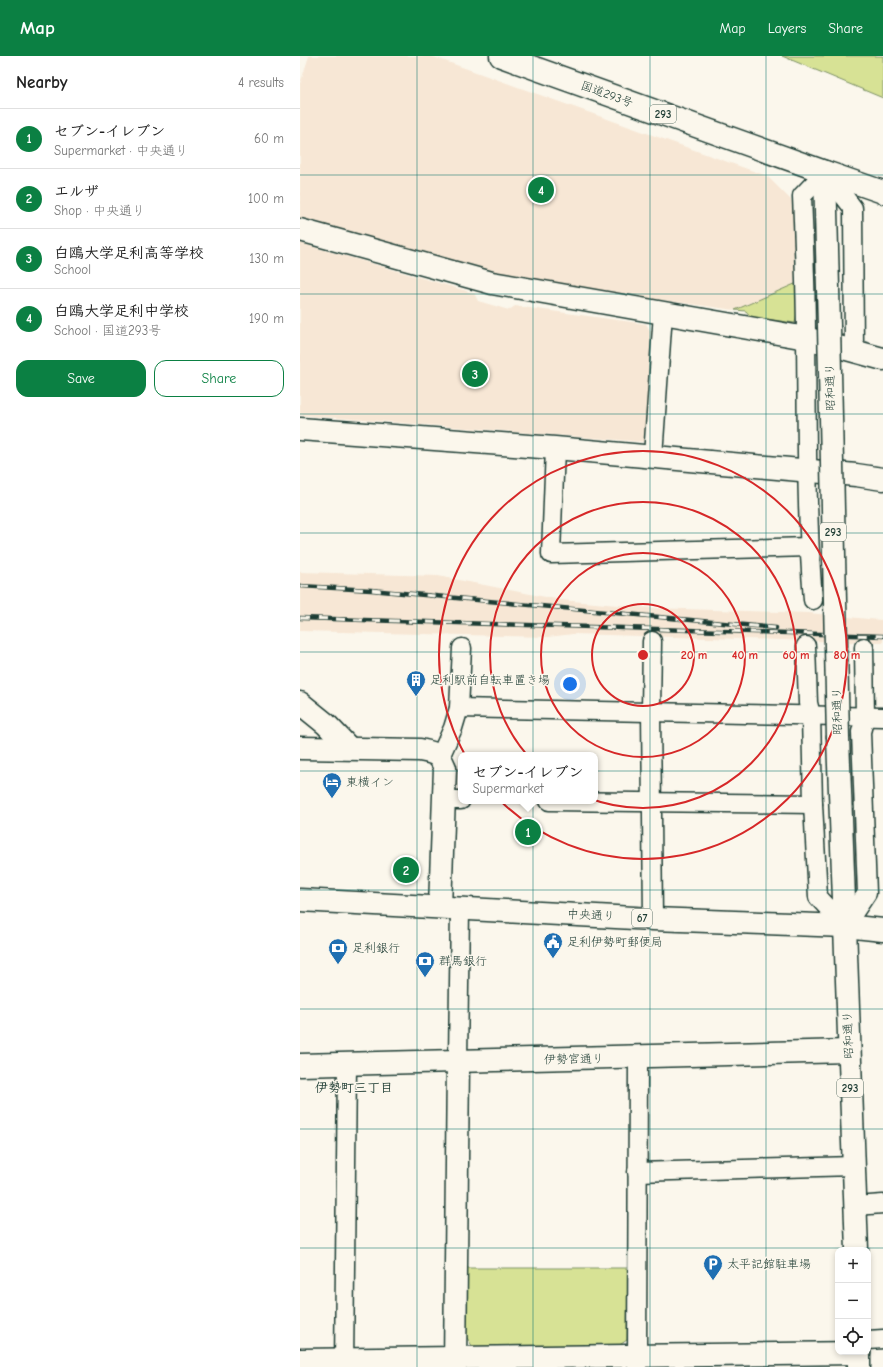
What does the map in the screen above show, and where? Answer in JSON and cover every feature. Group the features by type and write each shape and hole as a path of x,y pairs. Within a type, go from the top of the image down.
{"main road":[{"name":"国道293号","path":"501,56 883,192"},
{"name":"昭和通り","path":"825,172 838,738 857,1247"},
{"path":"300,230 492,283 806,338 883,359"},
{"path":"300,429 653,456 856,475 883,479"},
{"path":"300,703 326,724 349,748"},
{"path":"300,748 420,750 440,757 445,768 453,800 450,908"},
{"name":"中央通り","path":"300,900 653,919 845,926 883,930"},
{"name":"伊勢宮通り","path":"300,1065 638,1058 849,1051"},
{"path":"455,1362 458,1061"},
{"path":"300,1360 344,1363 637,1362 835,1354"}],"street":[{"path":"814,600 809,547 802,196 825,172 853,208 854,351"},
{"path":"653,456 663,313"},
{"path":"555,448 551,554 809,547"},
{"path":"652,641 651,802 653,919"},
{"path":"806,646 808,704 811,715 813,804 818,897 845,926 867,892 862,732 865,717 864,647"},
{"path":"440,757 453,728 459,708 462,648"},
{"path":"459,708 883,717"},
{"path":"598,801 813,804"},
{"path":"450,908 458,1061"},
{"path":"637,1362 638,1058"},
{"path":"344,1363 347,1064"},
{"path":"637,1172 854,1166"},
{"path":"856,1206 883,1204"},
{"path":"871,1347 883,1339"}],"shaded area":[{"path":"309,56 431,56 767,176 795,204 797,283 735,310 529,282 300,218 300,84"},
{"path":"300,243 474,293 478,301 509,310 515,306 646,324 652,333 645,442 300,415"},
{"path":"300,572 438,576 561,600 651,608 809,613 883,620 883,643 573,634 548,637 300,631"}],"green space":[{"path":"782,56 883,56 883,98"},
{"path":"797,283 797,312 795,323 751,317 746,311 735,310"},
{"path":"466,1268 628,1268 627,1340 618,1346 474,1349 466,1336"}],"railway":[{"path":"300,586 371,590 776,628"},
{"path":"300,618 883,636"}],"place":[{"name":"白鴎大学足利中学校","path":"541,190"},
{"name":"白鴎大学足利高等学校","path":"475,374"},
{"name":"足利駅前自転車置き場","path":"416,697"},
{"name":"東横イン","path":"332,799"},
{"name":"セブン-イレブン","path":"528,832"},
{"name":"エルザ","path":"406,870"},
{"name":"足利伊勢町郵便局","path":"553,959"},
{"name":"足利銀行","path":"338,965"},
{"name":"群馬銀行","path":"425,978"},
{"name":"太平記館駐車場","path":"713,1281"}],"district":[{"name":"伊勢町三丁目","path":"354,1087"}]}
